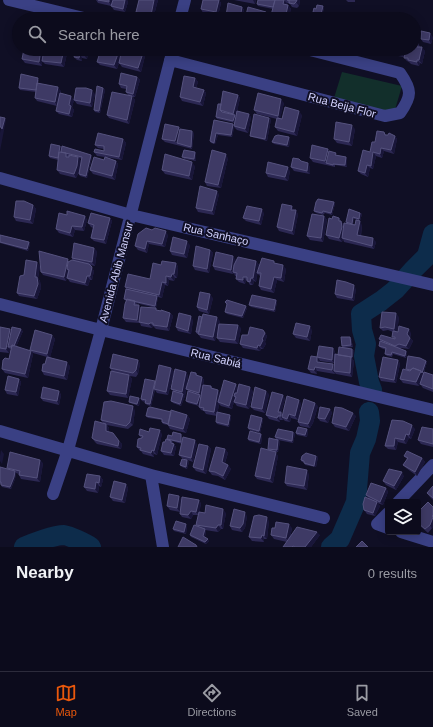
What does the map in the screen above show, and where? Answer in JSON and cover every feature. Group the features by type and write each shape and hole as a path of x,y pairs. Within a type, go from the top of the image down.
{"street":[{"path":"8,0 59,12"},
{"path":"183,12 185,0"},
{"name":"Avenida Abib Mansur","path":"53,494 68,450 101,330 171,56"},
{"name":"Rua Beija Flor","path":"178,56 385,116 400,113 408,102 409,85 400,73 333,56"},
{"name":"Rua Sanhaço","path":"0,178 131,215 433,285"},
{"name":"Rua Sabiá","path":"0,304 101,330 433,410"},
{"path":"0,431 151,475 324,518"},
{"path":"401,499 433,465"},
{"path":"151,475 163,547"},
{"path":"411,535 433,542"}],"green space":[{"path":"342,72 402,86 394,113 334,98"}],"building":[{"path":"98,0 109,0 109,2"},
{"path":"113,0 125,0 123,9 111,6"},
{"path":"139,0 154,0 152,12 136,12"},
{"path":"203,0 219,0 216,12 201,9"},
{"path":"258,0 275,0 273,7 257,4"},
{"path":"275,0 284,0 283,4 288,5 286,12 272,12"},
{"path":"289,0 297,0 294,4 289,3"},
{"path":"228,3 242,7 241,12 227,12"},
{"path":"317,5 323,6 322,12 313,12 314,8 316,9"},
{"path":"248,7 266,12 247,12"},
{"path":"421,31 430,33 429,40 421,39"},
{"path":"23,56 40,56 39,62 22,59"},
{"path":"43,56 62,56 61,63 42,61"},
{"path":"99,56 117,56 114,65 97,62"},
{"path":"120,56 142,56 138,68 119,63"},
{"path":"404,56 420,56 417,62 404,58"},
{"path":"121,73 137,77 133,94 126,92 127,86 119,84"},
{"path":"21,74 38,78 36,90 19,88"},
{"path":"184,76 195,78 193,87 204,90 200,102 180,97"},
{"path":"37,83 58,87 55,102 35,98"},
{"path":"97,86 103,88 99,111 94,110"},
{"path":"76,88 86,88 92,90 90,103 74,100"},
{"path":"223,91 238,95 233,114 220,110"},
{"path":"112,92 132,96 127,120 107,115"},
{"path":"60,93 71,96 69,114 56,111"},
{"path":"258,93 281,99 278,116 254,110"},
{"path":"218,104 221,104 220,110 222,112 235,115 233,121 216,117"},
{"path":"285,107 299,111 294,132 275,127 277,118 282,119"},
{"path":"237,111 249,114 245,129 234,126"},
{"path":"254,114 269,118 265,139 250,136"},
{"path":"0,117 5,118 2,129 0,127"},
{"path":"214,120 233,124 231,135 216,133 214,143 210,141"},
{"path":"336,122 352,125 349,142 334,139"},
{"path":"165,124 179,127 175,141 162,139"},
{"path":"180,129 192,131 191,147 177,143"},
{"path":"377,131 384,132 385,135 388,135 389,133 395,136 391,150 381,148 380,154 373,152 371,166 367,165 365,173 358,171 363,150 370,152 372,142 375,142"},
{"path":"98,133 123,139 119,157 94,152 95,149 104,151 104,146 95,145"},
{"path":"278,135 289,137 287,145 272,142 275,136"},
{"path":"51,144 60,146 58,158 49,156"},
{"path":"312,145 328,149 325,161 310,158"},
{"path":"62,146 91,155 86,176 79,174 82,157 61,152"},
{"path":"184,150 195,152 194,159 182,157"},
{"path":"212,150 226,154 218,185 205,182"},
{"path":"329,151 336,153 335,155 346,157 345,165 333,165 326,163"},
{"path":"59,152 66,153 66,157 69,157 69,155 78,157 74,174 57,170"},
{"path":"165,154 192,162 189,176 162,170"},
{"path":"94,157 104,160 105,157 116,161 112,176 90,170"},
{"path":"293,158 308,163 307,171 291,167"},
{"path":"268,162 288,167 285,177 266,173"},
{"path":"200,186 217,191 212,211 196,208"},
{"path":"318,199 334,202 331,213 314,211"},
{"path":"16,201 24,201 33,205 30,220 14,217"},
{"path":"282,204 292,206 291,210 296,210 292,231 277,227"},
{"path":"247,206 262,209 259,221 243,218"},
{"path":"349,209 360,213 359,219 353,217 352,224 346,222"},
{"path":"67,211 85,216 82,227 72,226 70,233 56,229 59,213 67,215"},
{"path":"91,213 110,218 104,240 91,238 94,225 88,223"},
{"path":"312,214 324,216 321,238 307,236"},
{"path":"333,216 339,218 339,221 341,221 342,227 339,238 326,235 329,218 332,219"},
{"path":"356,220 360,221 357,235 373,238 372,246 342,238 344,223 355,225"},
{"path":"146,228 152,230 155,228 166,231 162,244 147,241 145,249 135,246 138,234"},
{"path":"0,235 29,242 27,249 0,242"},
{"path":"173,237 187,241 184,254 170,251"},
{"path":"74,243 94,248 92,262 72,258"},
{"path":"196,246 210,250 207,269 193,266"},
{"path":"39,251 68,259 64,277 41,272"},
{"path":"216,252 233,256 231,270 213,266"},
{"path":"238,257 256,261 253,278 251,278 250,282 247,281 247,277 243,277 243,280 236,279 237,273 233,272 234,265"},
{"path":"262,258 283,265 281,278 274,277 271,289 259,286 261,273 257,273"},
{"path":"26,260 37,262 35,277 37,277 38,284 34,296 17,293 20,276 24,275"},
{"path":"72,260 89,264 92,267 90,276 87,276 85,283 67,278 69,270 67,269 68,262"},
{"path":"162,261 176,263 174,274 172,274 171,277 166,276 166,283 162,282 159,295 125,287 128,274 150,279 153,263 161,265"},
{"path":"337,280 354,285 352,298 335,294"},
{"path":"126,289 157,296 155,306 124,299"},
{"path":"200,292 210,294 207,310 197,307"},
{"path":"252,295 276,300 274,310 249,305"},
{"path":"127,299 135,301 134,305 139,305 137,320 123,318"},
{"path":"227,300 246,306 242,316 225,312 227,304 225,302"},
{"path":"141,307 156,308 156,310 170,313 167,327 153,325 153,323 149,324 139,322"},
{"path":"382,312 396,313 394,329 385,327 380,328"},
{"path":"179,313 191,316 188,331 176,327"},
{"path":"203,314 217,317 213,337 198,334"},
{"path":"199,316 202,317 199,332 196,332"},
{"path":"296,323 310,326 307,337 293,334"},
{"path":"219,324 238,325 235,340 217,338"},
{"path":"399,326 409,329 407,334 410,338 406,346 399,344 395,346 379,339 381,335 395,339 395,337 392,337 393,331 398,332"},
{"path":"0,327 10,329 6,349 0,348"},
{"path":"12,327 21,329 14,346 12,345 12,347 8,347"},
{"path":"250,327 263,330 265,333 260,346 258,345 257,348 240,344 242,335 248,335"},
{"path":"35,330 52,335 47,354 30,350"},
{"path":"341,337 350,337 351,345 342,346"},
{"path":"380,341 406,351 405,356 392,352 391,355 385,354 386,348 379,346"},
{"path":"12,345 31,351 25,374 2,369 3,360 5,358 9,359"},
{"path":"319,346 333,348 332,360 317,357"},
{"path":"339,347 352,349 352,357 338,355"},
{"path":"113,354 138,360 136,370 133,373 110,368"},
{"path":"335,354 351,357 350,373 334,371"},
{"path":"311,356 317,357 317,362 333,364 332,370 315,367 314,370 308,369"},
{"path":"408,356 420,358 426,361 422,373 421,371 413,368 410,370 406,369"},
{"path":"47,357 67,362 64,376 42,371 43,364 45,364"},
{"path":"383,357 398,360 394,380 379,377"},
{"path":"159,365 171,368 166,392 154,389"},
{"path":"413,368 421,371 416,382 400,379 403,369 410,371"},
{"path":"175,369 186,372 182,392 171,389"},
{"path":"111,371 129,375 126,394 107,391"},
{"path":"191,372 202,377 199,393 186,389"},
{"path":"424,372 433,375 433,389 420,384"},
{"path":"8,376 19,379 16,392 5,390"},
{"path":"145,379 155,381 150,404 145,403 146,400 141,399"},
{"path":"224,380 236,384 229,406 218,402"},
{"path":"239,384 250,387 246,405 234,402 236,397 234,396 235,393 237,393"},
{"path":"203,385 211,386 211,388 218,390 214,412 203,410 204,408 199,407"},
{"path":"43,387 59,391 57,401 41,398"},
{"path":"255,387 266,391 262,409 251,407"},
{"path":"173,391 183,394 180,404 171,401"},
{"path":"188,391 200,395 197,404 186,401"},
{"path":"272,392 283,395 278,412 281,412 281,416 278,416 277,418 266,415"},
{"path":"130,396 139,398 137,404 129,402"},
{"path":"287,396 299,400 295,416 289,414 287,419 282,417"},
{"path":"304,399 315,403 308,424 298,422"},
{"path":"111,401 133,406 130,422 126,426 101,420 104,402"},
{"path":"150,407 171,412 168,424 162,422 162,419 146,416 148,408"},
{"path":"320,407 330,409 325,419 318,418"},
{"path":"335,407 342,408 353,413 346,427 332,423"},
{"path":"171,410 187,415 183,429 168,425"},
{"path":"217,412 230,415 228,425 216,422"},
{"path":"251,415 262,418 259,431 248,428"},
{"path":"392,420 403,421 412,425 409,435 406,434 404,440 395,438 394,446 385,446"},
{"path":"95,421 106,424 106,431 113,433 119,441 118,446 92,438"},
{"path":"298,427 307,429 305,435 296,433"},
{"path":"422,427 433,429 433,444 418,440"},
{"path":"150,428 160,430 154,451 152,450 151,453 140,450 141,448 137,447 138,439 142,438 143,436 139,435 140,429 149,432"},
{"path":"278,429 293,432 292,441 275,437"},
{"path":"250,431 261,434 259,442 248,439"},
{"path":"173,432 181,434 181,442 167,439 168,435 172,436"},
{"path":"183,437 195,440 191,458 179,455"},
{"path":"269,438 278,440 277,450 268,449"},
{"path":"166,439 174,444 171,453 161,451 163,442 165,442"},
{"path":"199,444 208,446 203,470 193,467"},
{"path":"216,447 225,449 222,462 228,465 223,476 209,471"},
{"path":"261,448 276,452 270,479 255,476"},
{"path":"407,451 422,458 415,472 403,465 408,458 404,456"},
{"path":"10,452 40,460 37,478 19,475 20,471 7,468"},
{"path":"306,453 316,456 314,466 304,463 304,461 301,460 302,456"},
{"path":"182,459 187,460 186,467 180,465"},
{"path":"287,466 307,470 304,486 285,483"},
{"path":"0,467 15,471 10,487 1,485"},
{"path":"389,469 402,472 394,486 383,481"},
{"path":"87,474 100,476 99,483 96,482 95,489 84,487"},
{"path":"114,481 126,484 122,500 110,497"},
{"path":"371,483 386,488 380,502 366,495"},
{"path":"433,486 433,498 427,493"},
{"path":"169,494 179,496 177,508 167,506"},
{"path":"182,497 199,500 196,512 191,511 188,515 180,514"},
{"path":"365,497 377,502 373,513 364,510 363,504"},
{"path":"428,502 433,507 433,517 430,525 425,529 421,526 421,509"},
{"path":"206,505 223,509 221,525 218,525 216,528 196,525 199,512 205,513"},
{"path":"234,509 245,512 243,524 240,528 230,526"},
{"path":"259,515 267,517 264,536 262,535 261,538 249,537 254,516"},
{"path":"176,521 186,524 184,532 173,529"},
{"path":"276,522 289,524 286,538 271,535 272,528 275,528"},
{"path":"194,525 205,529 203,536 208,539 205,542 190,535"},
{"path":"297,527 317,532 305,547 283,547"},
{"path":"183,537 196,545 197,547 178,547"},
{"path":"362,541 368,547 356,547"}],"waterway":[{"path":"372,390 364,356 366,344 362,330 361,314 395,290 427,256 433,234"},
{"path":"331,547 340,539 356,502 360,453 366,439 370,421 369,412"},
{"path":"24,547 38,541 60,535 78,540 91,547"}]}
